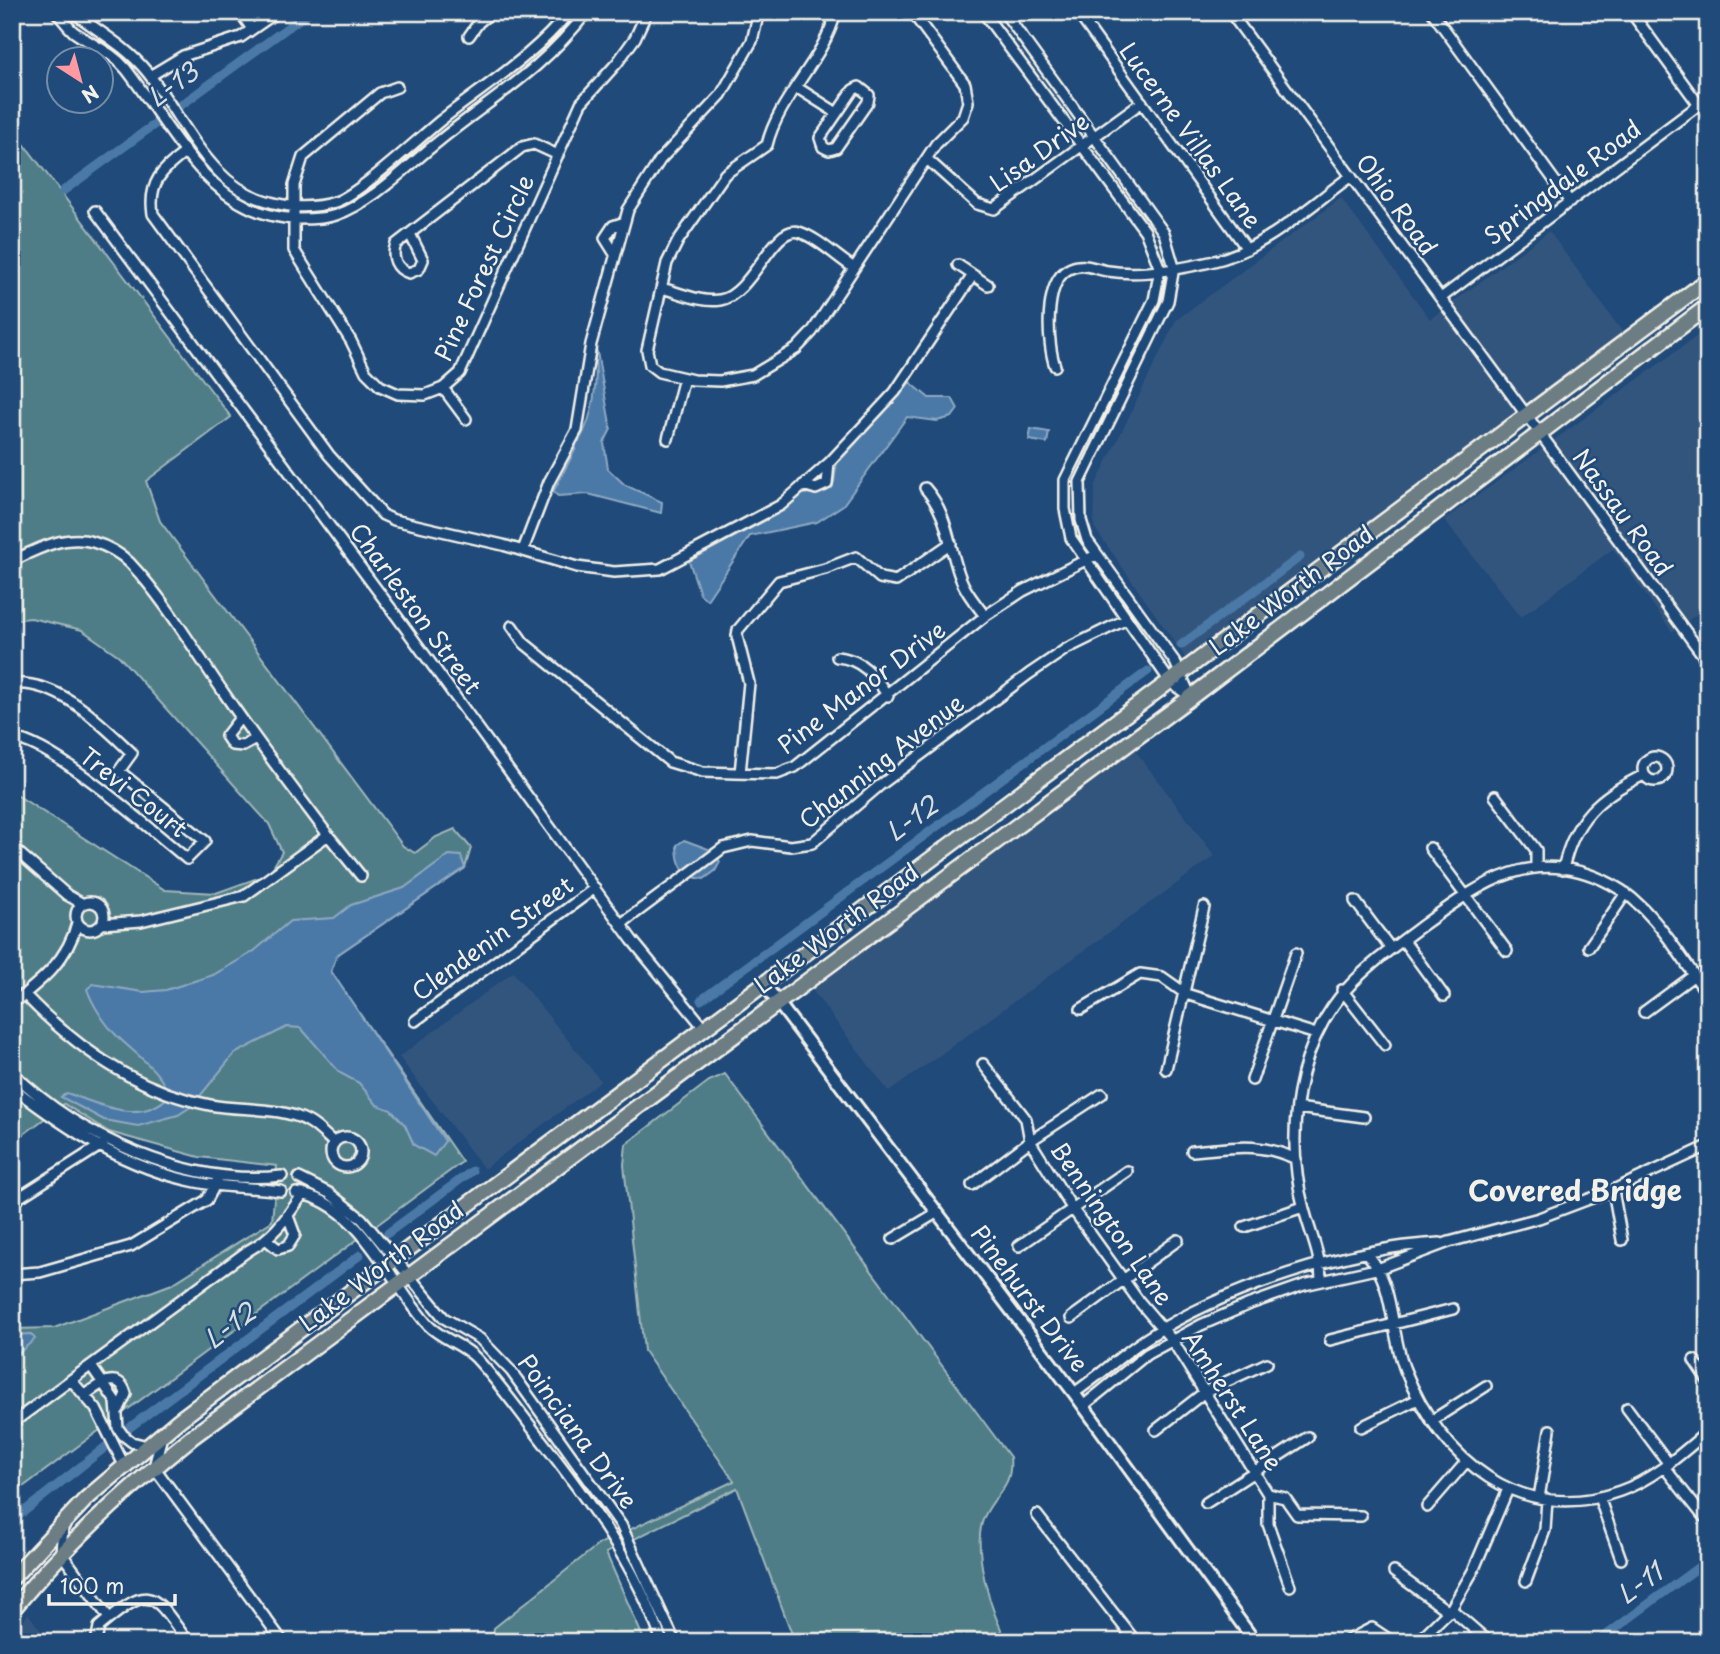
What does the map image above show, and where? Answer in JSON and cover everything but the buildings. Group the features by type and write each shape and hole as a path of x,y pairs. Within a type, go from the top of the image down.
{"main road":[{"name":"Lake Worth Road","path":"12,1610 61,1553 154,1467 919,896 1191,697 1708,280"},
{"name":"Lake Worth Road","path":"12,1578 51,1534 124,1465 389,1261 938,856 1325,566 1531,422 1708,306"},
{"path":"1238,661 1282,618 1322,586 1325,566"},
{"path":"919,896 922,878 938,856"},
{"path":"12,1598 44,1560 51,1534"}],"street":[{"path":"56,12 74,32 103,48 124,66 210,183 244,206 278,217 338,201 502,77 547,38 569,12"},
{"path":"73,12 120,44 150,76 219,172 260,199 296,214 334,216 366,200 449,133 534,71 556,51 587,12"},
{"path":"240,12 252,29"},
{"path":"150,76 183,56 241,37 277,12"},
{"path":"469,36 491,12"},
{"name":"Pine Forest Circle","path":"397,87 380,93 303,157 296,174 294,250 370,377 386,389 405,395 425,395 443,388 456,378 466,361 581,103 623,55 647,12"},
{"path":"523,551 549,482 578,430 591,345 622,223 660,160 721,95 752,41 759,12"},
{"path":"836,12 825,41 777,116 767,145 733,167 708,194 672,251 647,350 650,365 659,372 684,378 720,381 745,378 783,359 807,338 928,160 936,144 962,117 968,96 961,79 912,12"},
{"path":"983,12 1144,231 1160,268 1154,300 1065,480 1065,509 1071,538 1084,561 1125,620 1191,697"},
{"path":"1004,12 1164,233 1174,267 1168,301 1080,482 1081,520 1087,540 1096,555 1191,697"},
{"name":"Lucerne Villas Lane","path":"1077,12 1247,249"},
{"name":"Ohio Road","path":"1230,12 1531,422"},
{"path":"1432,12 1570,202"},
{"path":"1630,12 1699,105"},
{"path":"796,87 837,113"},
{"path":"865,89 869,95 868,102 836,149 829,150 823,147 820,138 837,113 853,90 865,89"},
{"name":"Springdale Road","path":"1441,298 1708,98"},
{"name":"Lisa Drive","path":"928,160 977,204 994,209 1142,102"},
{"path":"176,137 188,129"},
{"path":"410,234 522,147 534,144 558,155"},
{"path":"186,152 166,167 153,185 150,199 153,215 267,372 371,504 394,520 577,567 614,572 660,569 781,505 829,463 895,391 973,275"},
{"path":"1055,366 1049,351 1052,296 1061,274 1077,266 1122,272 1208,263 1247,249 1351,176"},
{"name":"Charleston Street","path":"95,211 398,618 594,888 705,1029"},
{"path":"662,288 706,300 733,296 744,288 781,236 792,232 804,235 854,268"},
{"path":"958,265 988,285"},
{"path":"668,439 684,378"},
{"path":"443,388 466,419"},
{"name":"Nassau Road","path":"1531,422 1708,662"},
{"path":"803,485 816,489 827,484 829,463"},
{"path":"925,488 935,500 949,530 959,577 985,616"},
{"path":"12,561 41,547 66,540 92,541 117,552 131,565 180,630 240,718 361,876"},
{"path":"740,773 749,683 737,636 774,584 856,556 880,578 896,581 951,543"},
{"name":"Pine Manor Drive","path":"512,626 524,643 670,762 703,772 777,774 795,767 888,696 985,616 1023,591 1096,555"},
{"name":"Channing Avenue","path":"621,924 723,848 736,842 752,841 791,846 812,843 879,786 1029,674 1066,649 1125,620"},
{"path":"837,657 853,659 866,668 888,696"},
{"name":"Trevi Court","path":"12,684 36,686 61,694 112,734 132,753 119,771 205,841 187,859 103,791 36,744 12,738"},
{"path":"240,718 226,736 232,745 243,746 256,738"},
{"path":"1563,869 1571,842 1589,811 1605,795 1644,775"},
{"path":"1495,796 1536,850 1536,868"},
{"path":"72,943 102,924 121,920 141,921 244,896 328,835"},
{"path":"12,847 80,908"},
{"path":"1430,848 1507,951"},
{"path":"1321,1280 1321,1266 1303,1207 1296,1159 1297,1108 1303,1072 1316,1034 1342,990 1360,972 1442,911 1496,877 1536,868 1563,869 1600,879 1626,894 1645,910 1706,990"},
{"name":"Clendenin Street","path":"415,1021 594,888"},
{"path":"1589,947 1626,894"},
{"path":"1355,901 1391,949"},
{"path":"80,908 92,903 121,920"},
{"path":"1166,1069 1186,994 1204,907"},
{"path":"12,1004 57,965 72,943 80,908"},
{"path":"102,910 102,924"},
{"path":"78,923 91,930"},
{"path":"1403,940 1444,996"},
{"path":"1252,1080 1296,953"},
{"path":"1081,1009 1140,974 1162,977 1186,994 1316,1034"},
{"path":"1644,1012 1693,975"},
{"name":"Pinehurst Drive","path":"764,984 1074,1393 1255,1642"},
{"path":"1342,990 1385,1045"},
{"path":"24,994 50,1021 86,1050 120,1072 163,1091 208,1105 287,1113 310,1122 334,1143"},
{"name":"Bennington Lane","path":"983,1064 1026,1119 1030,1141 1072,1208 1122,1279 1162,1329"},
{"path":"12,1072 80,1123 170,1165 220,1175 282,1176"},
{"path":"12,1087 74,1133 167,1176 215,1186 281,1191"},
{"path":"972,1185 1030,1141 1102,1094"},
{"path":"1297,1108 1364,1117"},
{"path":"12,1202 110,1139"},
{"path":"1192,1151 1253,1146 1272,1148 1296,1159"},
{"path":"1083,1406 1147,1354 1251,1304 1321,1280 1380,1268 1449,1242 1539,1218 1613,1191 1708,1146"},
{"path":"1019,1246 1126,1171"},
{"path":"12,1274 40,1272 131,1246 207,1200 220,1175"},
{"path":"299,1178 341,1201 362,1219 402,1280"},
{"path":"1613,1191 1622,1240"},
{"path":"12,1423 248,1250 267,1240 288,1216 299,1194 335,1211 389,1261"},
{"path":"335,1211 341,1201"},
{"path":"1244,1227 1303,1207"},
{"path":"893,1239 938,1212"},
{"path":"267,1240 278,1249 288,1246 295,1235 288,1216"},
{"path":"1071,1318 1178,1240"},
{"path":"1074,1393 1162,1329 1237,1292 1321,1266 1405,1245 1449,1242"},
{"path":"1368,1255 1380,1268 1401,1360 1431,1421 1466,1462 1508,1489 1543,1498 1571,1501 1599,1497 1630,1487 1666,1466 1708,1432"},
{"name":"Poinciana Drive","path":"402,1280 431,1327 474,1356 572,1480 619,1552 662,1642"},
{"name":"Poinciana Drive","path":"402,1280 444,1318 480,1339 511,1371 621,1525 675,1642"},
{"path":"1330,1340 1453,1309"},
{"name":"Amherst Lane","path":"1162,1329 1206,1391 1268,1494"},
{"path":"1694,1360 1708,1381"},
{"path":"1156,1430 1206,1391 1267,1363"},
{"path":"91,1366 119,1409"},
{"path":"85,1395 101,1382 111,1379 124,1388 124,1401 117,1419 123,1436 147,1446"},
{"path":"72,1381 103,1421 124,1465"},
{"path":"1431,1421 1486,1385"},
{"path":"1361,1427 1418,1399"},
{"path":"1627,1408 1703,1516"},
{"path":"1526,1581 1545,1530 1543,1498 1550,1430"},
{"path":"164,1432 154,1467 284,1642"},
{"path":"1206,1503 1308,1437"},
{"path":"1427,1507 1466,1462"},
{"path":"1417,1642 1450,1610 1473,1571 1508,1489"},
{"path":"1290,1586 1268,1524 1268,1494 1285,1498 1297,1515 1361,1516"},
{"path":"1599,1497 1621,1559"},
{"path":"1037,1515 1136,1642"},
{"path":"65,1521 61,1533 61,1553 109,1618"},
{"path":"1394,1572 1450,1610 1489,1642"},
{"path":"96,1642 99,1627 109,1618 137,1599 154,1598 188,1642"},
{"path":"1345,1642 1373,1628 1393,1642"}],"shaded area":[{"path":"1341,198 1430,319 1549,231 1624,334 1421,482 1187,660 1094,527 1095,486 1176,320"},
{"path":"1708,328 1708,606 1672,632 1613,549 1521,617 1444,520"},
{"path":"597,352 611,429 604,443 608,469 625,485 662,502 661,513 588,494 558,496 553,492 576,448 575,440 579,441 588,421 595,387 594,354"},
{"path":"910,382 929,398 952,398 958,409 952,417 937,421 907,417 843,505 817,522 750,536 707,600 700,594 689,561 777,514 803,494 827,491 834,482 837,462"},
{"path":"1031,429 1049,432 1047,443 1029,440"},
{"path":"1134,749 1215,856 889,1092 809,986"},
{"path":"684,840 714,851 720,862 715,871 704,879 690,876 682,868 677,845"},
{"path":"449,855 461,856 465,868 337,955 331,971 445,1141 434,1156 414,1145 405,1125 391,1110 377,1105 359,1083 340,1073 301,1028 287,1027 234,1054 192,1106 178,1115 138,1126 104,1120 61,1097 67,1093 106,1107 132,1111 158,1105 169,1096 154,1070 103,1020 87,989 93,984 143,992 166,990 213,975 253,952 290,921 334,918 351,905 404,888"},
{"path":"513,972 601,1081 484,1169 399,1057"},
{"path":"31,1334 35,1339 12,1359 12,1335"},
{"path":"28,1613 49,1642 12,1642"}],"green space":[{"path":"12,128 231,417 146,481 160,521 403,846 415,853 436,837 455,829 471,848 465,868 337,955 331,972 462,1162 12,1495 12,1329 54,1328 172,1284 272,1221 277,1166 199,1157 109,1132 64,1104 12,1143 12,792 165,890 216,893 269,874 282,852 269,824 119,656 82,630 31,618 12,620"},
{"path":"725,1074 1010,1457 1007,1482 985,1515 980,1543 989,1598 1008,1642 795,1642 737,1488 606,1553 645,1642 493,1642 494,1628 599,1544 734,1481 644,1351 624,1165 626,1144 709,1081"}],"waterway":[{"name":"L-13","path":"63,191 309,12"},
{"name":"L-12","path":"1181,645 1300,557"},
{"name":"L-12","path":"701,1000 1148,671"},
{"name":"L-12","path":"388,1233 472,1171"},
{"name":"L-12","path":"125,1431 360,1255"},
{"name":"L-12","path":"12,1521 108,1445"},
{"name":"L-11","path":"1597,1642 1708,1560"}],"district":[{"name":"Covered Bridge","path":"1575,1191"}]}
